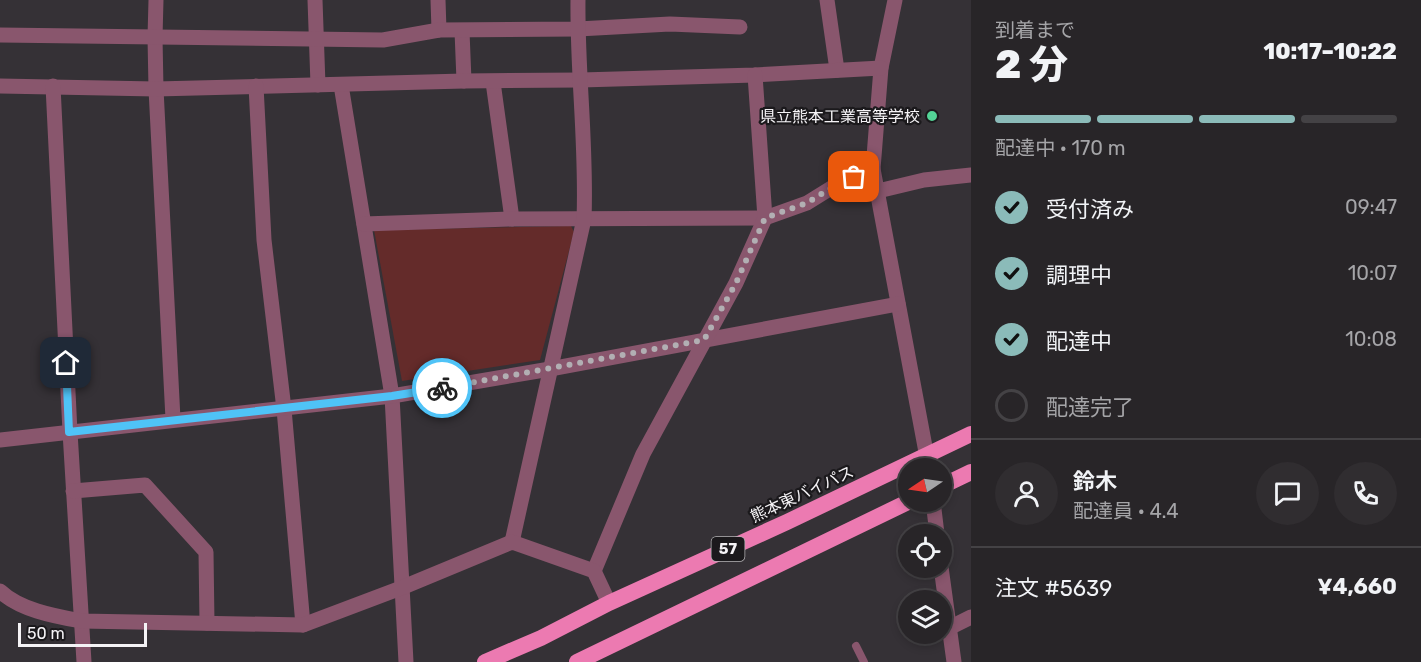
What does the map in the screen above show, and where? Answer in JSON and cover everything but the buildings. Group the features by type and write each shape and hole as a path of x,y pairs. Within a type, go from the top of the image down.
{"highway":[{"name":"熊本東バイパス","path":"933,458 971,434"},
{"path":"952,481 971,472"},
{"name":"熊本東バイパス","path":"485,662 541,638 609,603 898,474"},
{"name":"57","path":"579,662 898,507"}],"street":[{"path":"156,0 156,89 173,419"},
{"path":"315,0 318,85"},
{"path":"438,0 439,30"},
{"path":"512,542 579,251 584,219 586,178 578,0"},
{"path":"827,0 837,70"},
{"path":"895,0 881,68 873,169 927,458"},
{"path":"0,35 382,40 439,30 578,29 670,24 740,27"},
{"path":"462,31 464,81"},
{"path":"0,87 156,89 493,82 755,75 881,68"},
{"path":"594,571 643,454 736,283 765,218 755,75"},
{"path":"493,82 512,219"},
{"path":"341,85 392,396 400,588 406,662"},
{"path":"53,86 69,432 84,662"},
{"path":"256,86 264,240 284,409 303,625"},
{"path":"364,224 512,219 765,218 807,203 836,185 873,169"},
{"path":"878,191 924,180 971,176"},
{"path":"0,440 392,396 898,304"},
{"path":"73,491 145,485 206,552 207,623"},
{"path":"0,591 12,601 55,616 81,621 303,625 512,542 594,571 609,603"},
{"path":"952,626 971,617"},
{"path":"951,644 954,662"}],"lane":[{"path":"856,646 864,662"}],"shaded area":[{"path":"571,226 574,232 540,360 402,381 374,230"}],"way so far":[{"path":"442,388 704,340 736,283 765,218 807,203 854,177"}],"place":[{"name":"県立熊本工業高等学校","path":"932,116"}],"route":[{"path":"66,363 69,432 173,419 284,409 442,388"}]}
